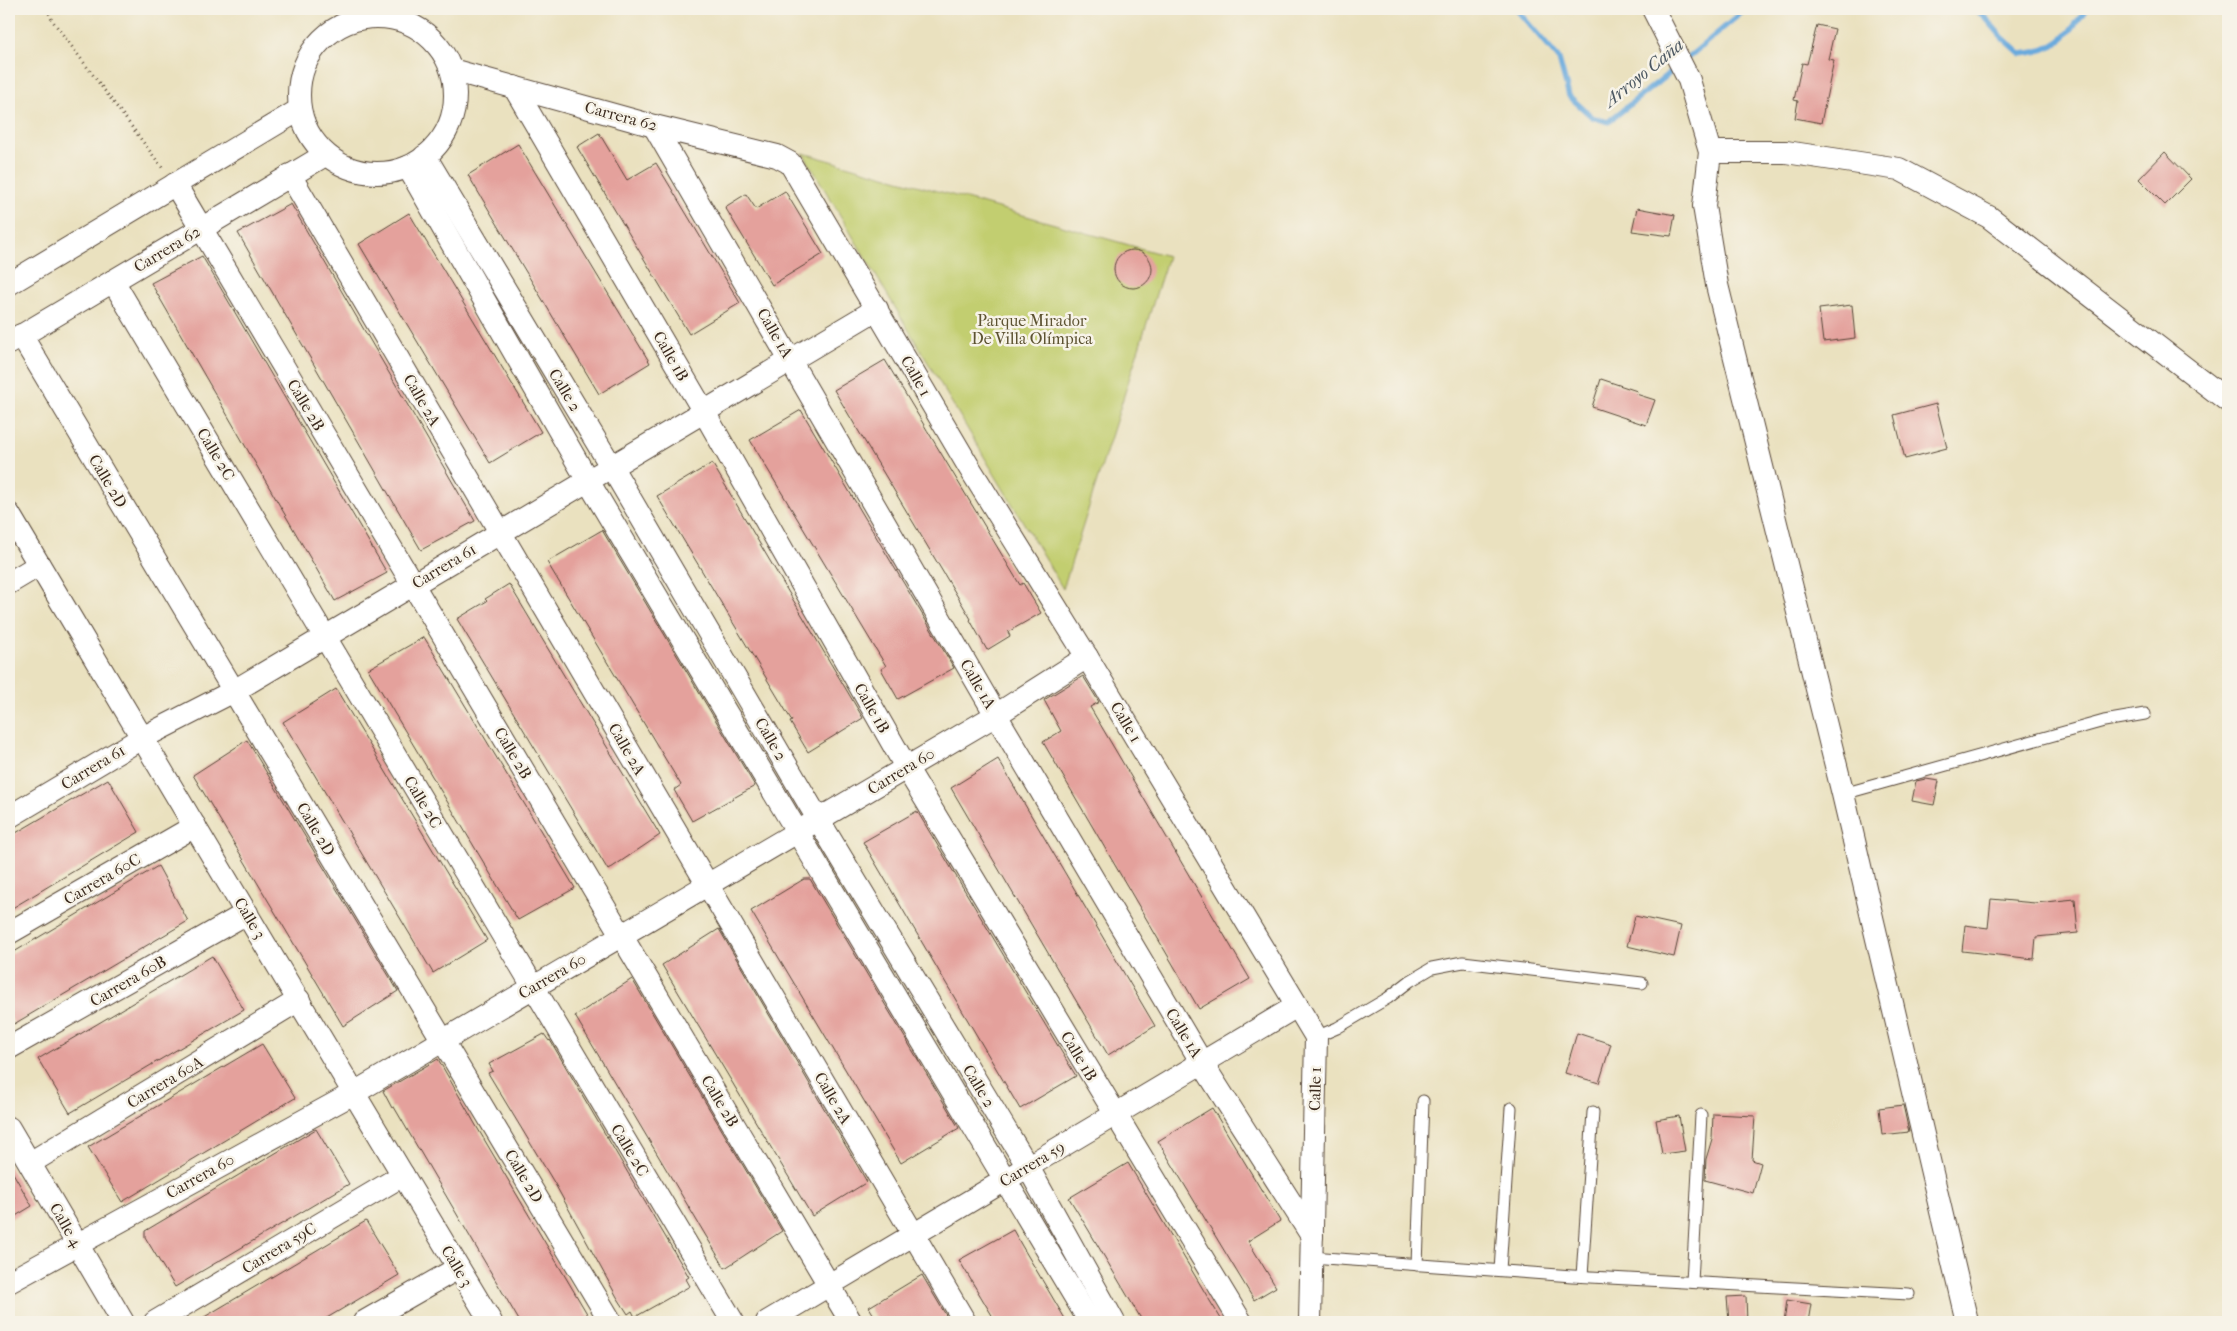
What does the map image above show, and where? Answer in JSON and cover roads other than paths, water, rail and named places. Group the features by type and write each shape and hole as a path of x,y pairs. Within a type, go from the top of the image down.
{"street":[{"path":"1653,9 1689,80 1710,152 1704,206 1717,285 1843,794 1967,1322"},
{"path":"390,12 420,28 439,47 452,70 455,94 452,118 442,139 417,162 386,173 364,172 342,166 325,155 309,136 298,110 298,87 306,61 321,39 342,24 368,16 390,12"},
{"name":"Carrera 62","path":"452,70 654,126 777,156 790,163"},
{"name":"Calle 1B","path":"514,87 704,412 906,768 1241,1322"},
{"path":"9,284 298,110"},
{"name":"Calle 1A","path":"654,126 996,715 1312,1247"},
{"path":"1710,152 1786,152 1899,169 1989,217 2228,401"},
{"name":"Carrera 62","path":"15,339 325,155"},
{"name":"Calle 2","path":"417,162 611,466 818,819 1028,1167 1114,1322"},
{"name":"Calle 2","path":"417,162 588,480 796,832 1090,1322"},
{"name":"Calle 1","path":"790,163 969,467 1087,657 1316,1037 1310,1322"},
{"name":"Calle 2A","path":"290,175 965,1322"},
{"name":"Calle 2B","path":"175,184 851,1322"},
{"name":"Calle 2C","path":"113,281 733,1322"},
{"name":"Carrera 61","path":"9,817 140,739 234,692 876,309"},
{"name":"Calle 2D","path":"15,339 234,692 611,1322"},
{"name":"Calle 3","path":"9,514 140,739 195,826 490,1322"},
{"path":"9,583 39,565"},
{"name":"Carrera 60","path":"9,1282 77,1243 354,1093 996,715 1087,657"},
{"name":"Carrera 60C","path":"9,933 195,826"},
{"name":"Carrera 60B","path":"9,1048 247,913"},
{"name":"Carrera 60A","path":"30,1163 299,1000"},
{"name":"Carrera 59","path":"767,1322 1297,1006"},
{"name":"Calle 4","path":"9,1128 123,1322"},
{"name":"Carrera 59C","path":"155,1322 403,1174"},
{"path":"364,1322 458,1268"}],"lane":[{"path":"1843,794 2104,721 2145,714"},
{"path":"1316,1037 1337,1028 1388,998 1410,981 1432,968 1463,962 1642,983"},
{"path":"1416,1264 1423,1101"},
{"path":"1500,1270 1511,1108"},
{"path":"1582,1276 1593,1112"},
{"path":"1692,1282 1701,1115"},
{"path":"1312,1247 1416,1264 1582,1276 1909,1294"}],"waterway":[{"name":"Arroyo Caña","path":"1516,9 1559,59 1569,96 1592,117 1608,122 1677,67"},
{"name":"Arroyo Caña","path":"1684,61 1746,9"},
{"name":"Arroyo Caña","path":"1972,9 1983,15 2002,37 2021,54 2044,50 2060,41 2067,35 2086,9"},
{"name":"Arroyo Caña","path":"2183,9 2200,11 2217,9"}],"park label":[{"name":"Parque Mirador De Villa Olímpica","path":"1032,329"}]}
